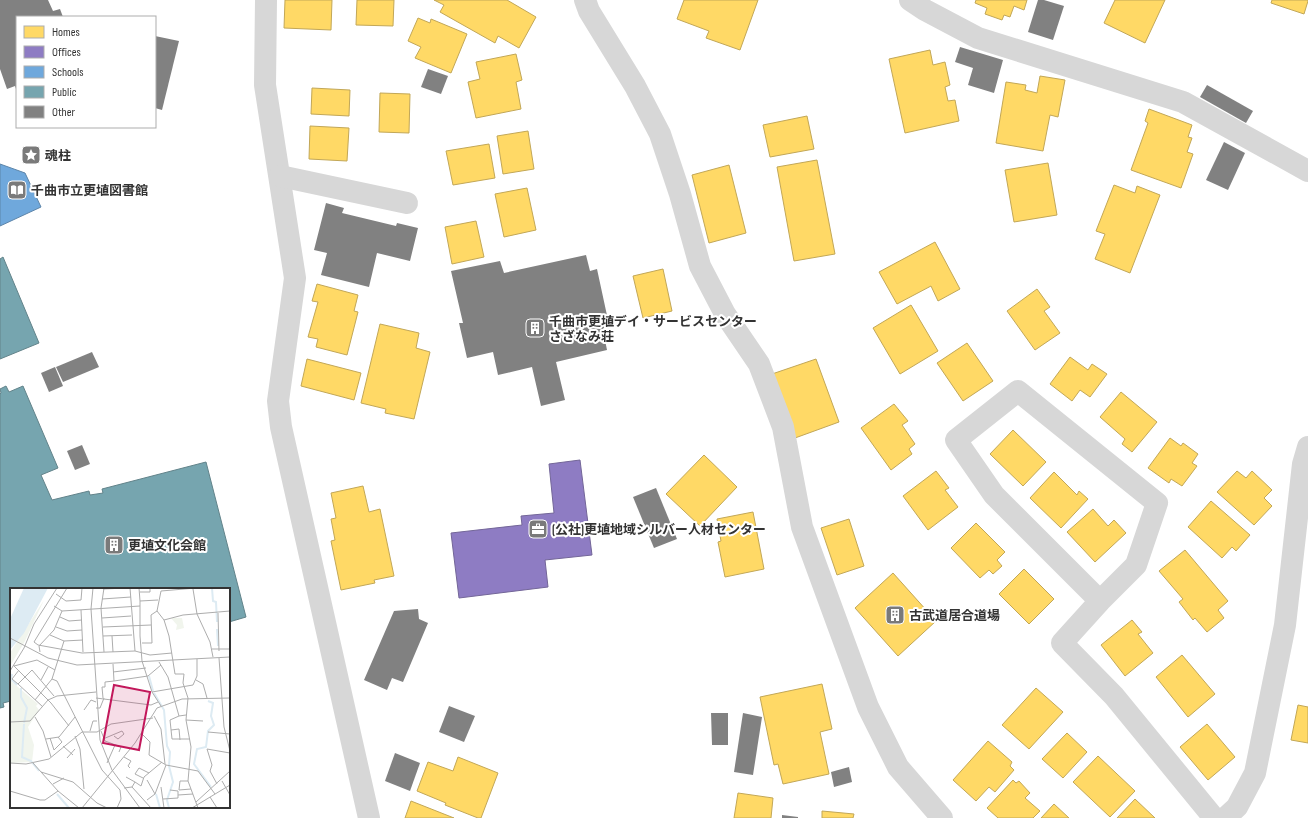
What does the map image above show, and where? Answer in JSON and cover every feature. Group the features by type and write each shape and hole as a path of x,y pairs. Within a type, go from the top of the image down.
{"street":[{"path":"266,0 265,85 295,278 278,401 281,427 369,818"},
{"path":"584,0 588,11 635,86 660,134 680,194 700,266 725,314 759,364 783,427 802,527 868,707 898,767 942,818"},
{"path":"922,3 978,38 1183,102 1308,171"},
{"path":"280,176 407,203"},
{"path":"1100,601 994,495 956,440 1018,391 1157,503 1136,565 1100,601 1062,643 1114,696 1214,818"},
{"path":"1225,818 1238,807 1255,773 1302,538 1305,455"}],"building: Homes":[{"path":"285,0 332,0 331,30 284,28"},
{"path":"357,0 394,0 393,26 356,25"},
{"path":"434,0 507,0 536,17 519,48 498,36 495,43 440,12 444,5"},
{"path":"684,0 758,0 740,50 706,38 709,31 677,19"},
{"path":"976,0 1027,0 1024,10 1014,6 1010,17 1004,15 1002,20 985,14 987,8 975,3"},
{"path":"1115,0 1165,0 1145,43 1104,23"},
{"path":"1272,0 1308,1 1304,14 1271,3"},
{"path":"418,18 430,23 431,19 467,34 451,73 415,58 421,47 408,41"},
{"path":"930,50 933,65 945,62 950,85 945,87 948,101 955,100 959,121 905,133 889,59"},
{"path":"516,54 522,80 516,82 521,109 476,118 468,82 480,79 476,62"},
{"path":"1040,76 1065,80 1058,117 1050,115 1043,151 996,143 1006,82 1026,85 1025,90 1037,93"},
{"path":"312,88 350,90 349,116 311,114"},
{"path":"380,93 410,94 409,133 379,132"},
{"path":"1149,109 1192,125 1188,137 1192,138 1187,152 1193,154 1181,188 1131,170 1148,123 1145,121"},
{"path":"807,116 814,149 770,157 763,125"},
{"path":"310,126 349,128 347,161 309,159"},
{"path":"528,131 534,169 503,174 497,136"},
{"path":"489,144 495,178 453,185 446,151"},
{"path":"817,160 835,254 794,261 777,167"},
{"path":"1048,163 1057,215 1014,222 1005,170"},
{"path":"729,165 746,233 709,243 692,175"},
{"path":"1114,185 1135,193 1137,186 1160,195 1130,273 1095,259 1105,234 1096,231"},
{"path":"527,188 536,230 504,237 495,194"},
{"path":"476,221 484,257 452,264 445,227"},
{"path":"935,242 960,289 938,301 931,286 897,304 879,272"},
{"path":"663,269 672,311 643,318 633,276"},
{"path":"317,284 358,295 354,311 358,312 347,355 316,347 318,339 308,337 318,302 312,301"},
{"path":"1037,289 1050,307 1044,311 1060,333 1035,350 1007,311"},
{"path":"911,305 938,351 900,374 873,328"},
{"path":"380,324 419,333 416,348 430,352 414,419 385,413 386,409 361,403"},
{"path":"967,343 993,381 963,401 937,363"},
{"path":"1070,357 1088,370 1092,364 1107,374 1090,397 1080,390 1072,401 1050,384"},
{"path":"307,359 361,373 354,400 301,386"},
{"path":"816,359 839,422 795,438 772,374"},
{"path":"1121,392 1157,422 1132,452 1122,444 1125,439 1100,417"},
{"path":"894,404 908,421 902,425 915,444 909,449 912,454 891,470 861,428"},
{"path":"1013,430 1046,462 1023,486 990,454"},
{"path":"1170,438 1181,446 1183,443 1198,454 1192,463 1197,466 1182,486 1171,479 1169,483 1148,468"},
{"path":"704,455 737,487 700,526 666,494"},
{"path":"936,471 949,488 945,490 958,507 928,530 903,496"},
{"path":"1237,471 1246,478 1252,471 1272,490 1264,498 1272,506 1254,525 1217,492"},
{"path":"1054,472 1077,495 1079,491 1088,499 1061,528 1030,498"},
{"path":"363,486 369,512 380,509 394,576 374,580 375,583 341,590 331,541 335,540 331,519 336,518 331,493"},
{"path":"1211,501 1250,535 1236,551 1232,547 1222,558 1188,527"},
{"path":"1093,509 1108,526 1114,520 1126,533 1095,562 1067,532"},
{"path":"753,512 764,569 725,577 718,542 721,541 717,519"},
{"path":"849,519 864,566 837,575 821,528"},
{"path":"976,523 1005,552 997,560 1002,566 993,574 989,570 980,578 951,548"},
{"path":"1185,550 1228,601 1218,610 1224,618 1207,632 1195,618 1193,620 1179,602 1183,599 1159,571"},
{"path":"1024,569 1054,599 1029,624 999,594"},
{"name":"古武道居合道場","path":"893,573 936,621 898,656 855,608"},
{"path":"1132,620 1142,632 1138,634 1153,653 1125,676 1101,645"},
{"path":"1182,655 1215,694 1188,717 1156,677"},
{"path":"822,684 832,729 820,732 829,774 783,784 778,764 774,765 760,697"},
{"path":"1036,688 1063,712 1029,749 1002,725"},
{"path":"1298,705 1308,707 1308,743 1291,740"},
{"path":"1207,724 1235,757 1208,780 1180,747"},
{"path":"1067,733 1087,752 1063,778 1042,759"},
{"path":"988,741 1012,762 1010,766 1014,770 995,792 989,787 976,801 953,780"},
{"path":"1098,756 1135,791 1110,817 1073,782"},
{"path":"458,757 498,773 481,818 445,805 446,803 417,791 428,762 453,771"},
{"path":"1013,780 1016,783 1019,781 1030,793 1025,798 1040,811 1033,818 998,818 987,808"},
{"path":"738,793 773,798 771,818 734,818"},
{"path":"1135,799 1155,818 1117,818"},
{"path":"411,801 454,818 405,818"},
{"path":"1054,804 1069,818 1041,818"},
{"path":"822,811 854,814 853,818 822,818"}],"building: Offices":[{"name":"(公社)更埴地域シルバー人材センター","path":"580,460 592,555 545,560 548,587 459,598 451,533 522,525 521,516 554,513 549,464"}],"building: Schools":[{"name":"千曲市立更埴図書館","path":"0,164 25,173 41,207 0,226"}],"building: Public":[{"path":"3,257 39,343 0,359 0,259"},
{"name":"更埴文化会館","path":"6,386 9,392 23,386 58,468 41,475 52,500 89,491 90,495 103,493 102,489 206,462 246,617 230,622 230,588 10,588 10,701 3,703 4,707 0,708 0,389"}],"building: Other":[{"path":"0,0 48,0 53,11 60,9 63,16 16,16 16,89 15,86 7,89 0,69"},
{"path":"1038,0 1044,0 1064,6 1053,40 1028,32"},
{"path":"156,36 179,41 162,110 156,108"},
{"path":"960,47 1003,60 994,93 968,85 973,68 955,62"},
{"path":"428,69 448,76 441,94 421,87"},
{"path":"1207,85 1253,111 1246,123 1200,97"},
{"path":"1224,142 1245,153 1228,190 1206,180"},
{"path":"326,203 344,208 342,213 396,226 397,223 418,228 410,261 377,253 369,287 321,275 327,253 314,250"},
{"name":"千曲市更埴デイ・サービスセンター さざなみ荘","path":"586,255 590,271 597,269 611,334 604,335 607,350 556,362 565,400 541,406 532,367 498,375 493,352 467,358 459,323 463,323 451,271 500,261 504,273"},
{"path":"92,352 99,367 63,382 56,367"},
{"path":"55,367 63,386 49,392 41,373"},
{"path":"82,445 90,464 75,470 67,451"},
{"path":"656,488 677,539 654,548 633,497"},
{"path":"418,609 419,619 428,623 403,682 392,678 387,690 364,680 394,611"},
{"path":"449,706 475,716 464,742 439,732"},
{"path":"711,713 728,713 728,745 712,745"},
{"path":"743,713 762,717 753,775 734,772"},
{"path":"395,753 420,763 410,791 385,781"},
{"path":"849,767 852,782 834,787 831,772"},
{"path":"782,815 798,817 798,818 782,818"}],"place":[{"name":"魂柱","path":"31,155"},
{"name":"千曲市立更埴図書館","path":"17,190"},
{"name":"千曲市更埴デイ・サービスセンター さざなみ荘","path":"535,328"},
{"name":"(公社)更埴地域シルバー人材センター","path":"538,529"},
{"name":"更埴文化会館","path":"114,545"},
{"name":"古武道居合道場","path":"895,615"}]}
